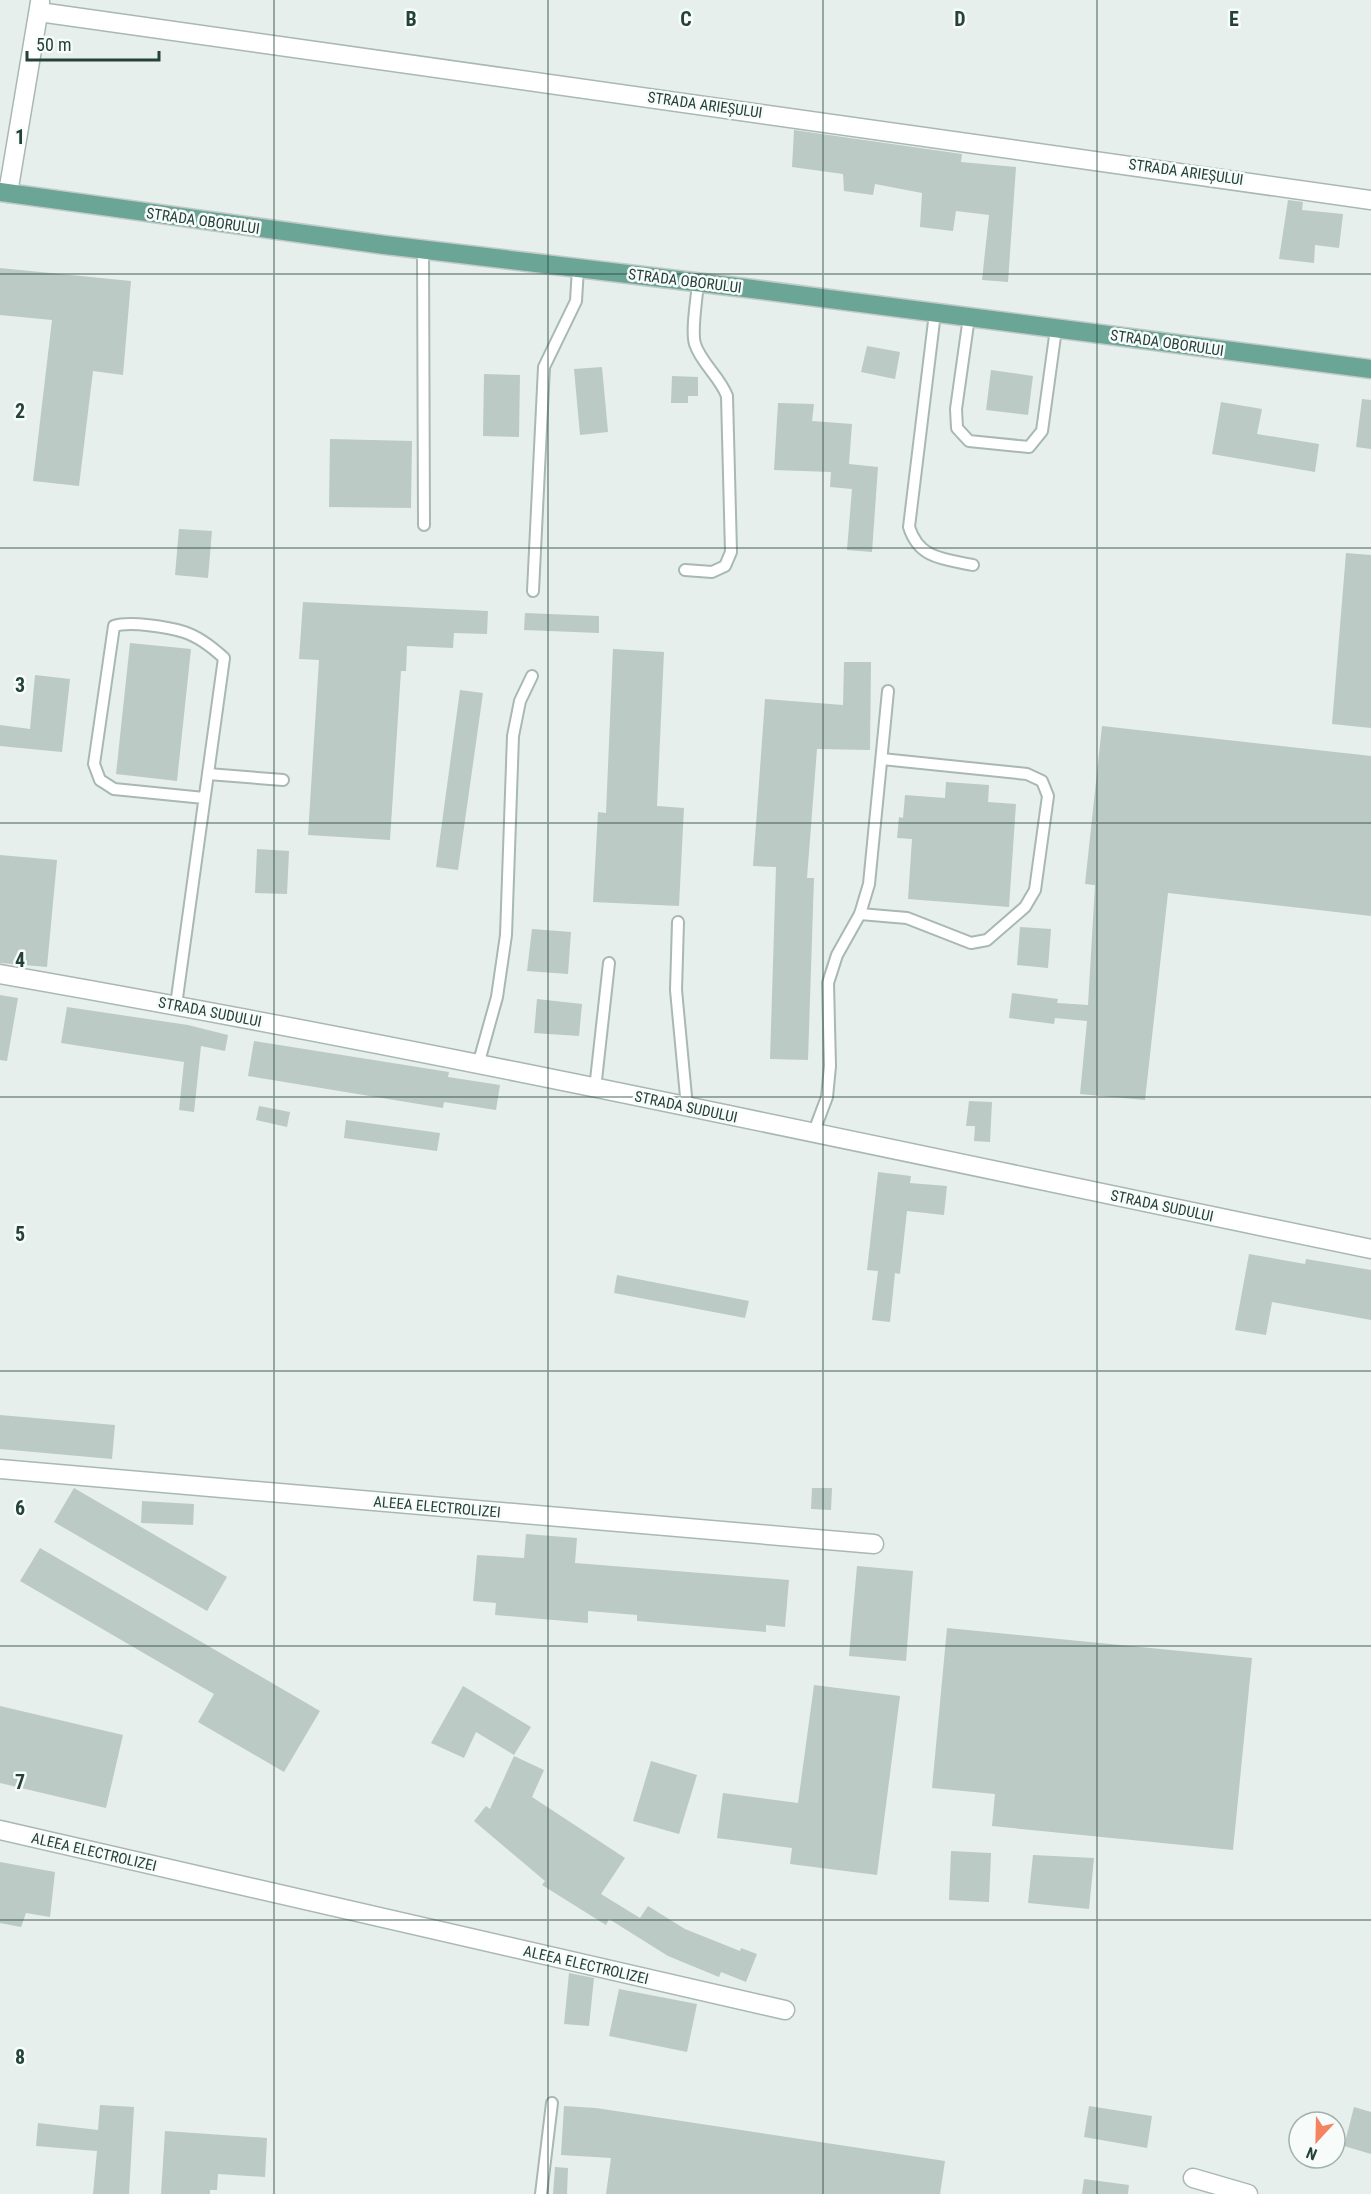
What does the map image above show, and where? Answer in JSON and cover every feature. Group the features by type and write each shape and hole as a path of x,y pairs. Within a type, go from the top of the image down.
{"main road":[{"name":"STRADA OBORULUI","path":"4,193 423,250 698,282 1371,369"}],"street":[{"path":"4,193 40,6"},
{"name":"STRADA ARIEȘULUI","path":"40,6 1371,200"},
{"name":"STRADA SUDULUI","path":"0,974 176,1005 478,1065 1371,1249"},
{"name":"ALEEA ELECTROLIZEI","path":"0,1469 874,1544"},
{"name":"ALEEA ELECTROLIZEI","path":"0,1830 785,2010"},
{"path":"1193,2178 1248,2194"}],"lane":[{"path":"423,250 424,525"},
{"path":"533,591 544,367 576,301 578,268"},
{"path":"685,570 712,572 725,566 731,552 727,396 721,380 705,362 695,343 698,282"},
{"path":"935,313 909,528 914,543 931,556 973,565"},
{"path":"969,317 956,409 957,428 969,441 1005,446 1029,447 1042,431 1056,329"},
{"path":"176,1005 224,658 208,644 184,632 124,623 114,626 94,764 100,780 114,789 204,798"},
{"path":"478,1065 497,997 506,935 513,736 520,701 532,676"},
{"path":"813,1134 827,1097 830,1066 828,983 837,955 860,914 869,884 888,691"},
{"path":"860,914 907,918 971,943 987,940 1003,928 1025,907 1035,890 1048,796 1042,782 1027,774 882,759"},
{"path":"208,774 283,780"},
{"path":"678,922 676,990 687,1107"},
{"path":"595,1089 609,963"},
{"path":"541,2194 552,2103"}],"building":[{"path":"794,130 962,154 961,162 1016,167 1008,282 982,280 989,215 956,211 953,231 920,227 922,193 875,184 873,195 844,191 843,174 792,167"},
{"path":"1288,200 1303,202 1302,210 1343,214 1339,248 1315,245 1314,263 1279,259"},
{"path":"0,268 131,281 123,375 93,371 79,486 33,481 52,320 0,315"},
{"path":"867,346 900,352 895,379 861,372"},
{"path":"602,367 608,432 580,435 574,369"},
{"path":"991,370 1033,376 1028,415 986,410"},
{"path":"484,374 520,375 519,437 483,436"},
{"path":"672,376 698,377 698,396 688,396 688,403 671,403"},
{"path":"1362,399 1371,400 1371,449 1356,447"},
{"path":"1221,402 1262,409 1257,434 1319,444 1315,472 1212,454"},
{"path":"778,403 814,404 812,421 852,424 849,464 878,467 872,552 847,550 852,489 830,487 831,472 774,470"},
{"path":"330,439 412,441 411,508 329,507"},
{"path":"179,529 212,531 208,578 175,575"},
{"path":"1346,553 1371,555 1371,728 1332,724"},
{"path":"303,602 488,611 487,634 454,633 453,648 407,646 406,671 401,671 390,840 308,835 319,660 299,659"},
{"path":"525,613 599,616 599,633 524,630"},
{"path":"130,643 191,649 177,781 116,774"},
{"path":"613,649 664,652 657,806 684,808 679,906 593,902 598,812 606,813"},
{"path":"844,662 871,662 870,750 817,749 807,878 814,878 808,1060 770,1059 776,867 753,866 765,699 843,705"},
{"path":"35,675 70,679 62,752 0,746 0,725 30,729"},
{"path":"460,690 483,693 458,870 436,867"},
{"path":"1102,726 1371,756 1371,916 1168,893 1145,1100 1080,1094 1087,1021 1055,1018 1054,1024 1009,1018 1012,993 1058,999 1057,1003 1088,1005 1095,885 1085,884"},
{"path":"946,782 989,785 988,802 1016,804 1009,907 908,899 912,839 897,838 899,817 903,818 905,795 945,798"},
{"path":"257,849 289,851 287,894 255,893"},
{"path":"0,855 57,860 47,967 0,963"},
{"path":"1020,927 1051,929 1048,968 1017,965"},
{"path":"532,929 571,932 568,974 527,971"},
{"path":"0,995 18,998 7,1061 0,1060"},
{"path":"537,999 582,1004 579,1036 534,1033"},
{"path":"67,1007 188,1025 228,1035 225,1051 201,1046 194,1112 179,1110 184,1062 61,1043"},
{"path":"254,1041 449,1072 448,1077 500,1085 496,1110 444,1102 443,1108 248,1076"},
{"path":"969,1101 992,1102 990,1142 974,1141 975,1126 966,1126"},
{"path":"259,1106 290,1112 287,1127 256,1120"},
{"path":"346,1120 440,1133 437,1151 344,1138"},
{"path":"878,1172 911,1176 910,1183 947,1186 944,1215 907,1211 900,1274 895,1273 890,1322 872,1320 878,1271 867,1270"},
{"path":"1249,1254 1305,1264 1306,1259 1371,1270 1371,1320 1272,1302 1266,1335 1235,1330"},
{"path":"617,1275 749,1301 745,1318 614,1293"},
{"path":"0,1415 115,1425 112,1459 0,1449"},
{"path":"74,1488 227,1577 207,1611 54,1522"},
{"path":"812,1488 832,1488 831,1510 811,1509"},
{"path":"142,1501 194,1504 193,1525 141,1523"},
{"path":"526,1534 577,1538 575,1563 789,1580 785,1627 766,1625 766,1632 637,1621 637,1615 588,1611 588,1623 495,1615 496,1603 473,1601 477,1555 524,1558"},
{"path":"40,1548 320,1711 284,1772 198,1722 214,1694 20,1581"},
{"path":"857,1566 913,1571 906,1661 849,1656"},
{"path":"947,1628 1252,1658 1233,1850 992,1826 995,1794 932,1788"},
{"path":"814,1685 900,1696 877,1875 790,1864 792,1848 717,1838 723,1793 798,1803"},
{"path":"463,1686 531,1727 514,1755 476,1732 464,1758 431,1743"},
{"path":"0,1706 123,1735 106,1808 0,1783"},
{"path":"514,1756 544,1770 532,1797 625,1858 601,1894 640,1918 648,1906 685,1929 740,1951 741,1948 757,1954 746,1982 721,1972 719,1977 668,1956 609,1919 606,1925 542,1885 545,1881 474,1821 486,1806 490,1809"},
{"path":"651,1761 697,1775 679,1834 633,1821"},
{"path":"951,1851 991,1853 989,1902 949,1900"},
{"path":"1033,1855 1094,1858 1089,1909 1028,1903"},
{"path":"0,1862 55,1872 50,1917 26,1913 21,1927 0,1923"},
{"path":"569,1973 594,1978 589,2026 564,2024"},
{"path":"619,1989 697,2004 687,2052 609,2036"},
{"path":"100,2105 134,2107 129,2194 93,2194 97,2151 36,2146 38,2123 98,2130"},
{"path":"564,2106 596,2108 945,2161 940,2194 606,2194 611,2158 561,2155"},
{"path":"1089,2106 1152,2116 1147,2148 1084,2137"},
{"path":"1354,2107 1371,2112 1371,2154 1347,2147 1347,2134"},
{"path":"165,2131 267,2138 265,2177 218,2174 217,2190 210,2190 210,2194 161,2194"},
{"path":"555,2167 568,2168 567,2194 553,2194"},
{"path":"1084,2179 1129,2185 1128,2194 1082,2194"}]}
